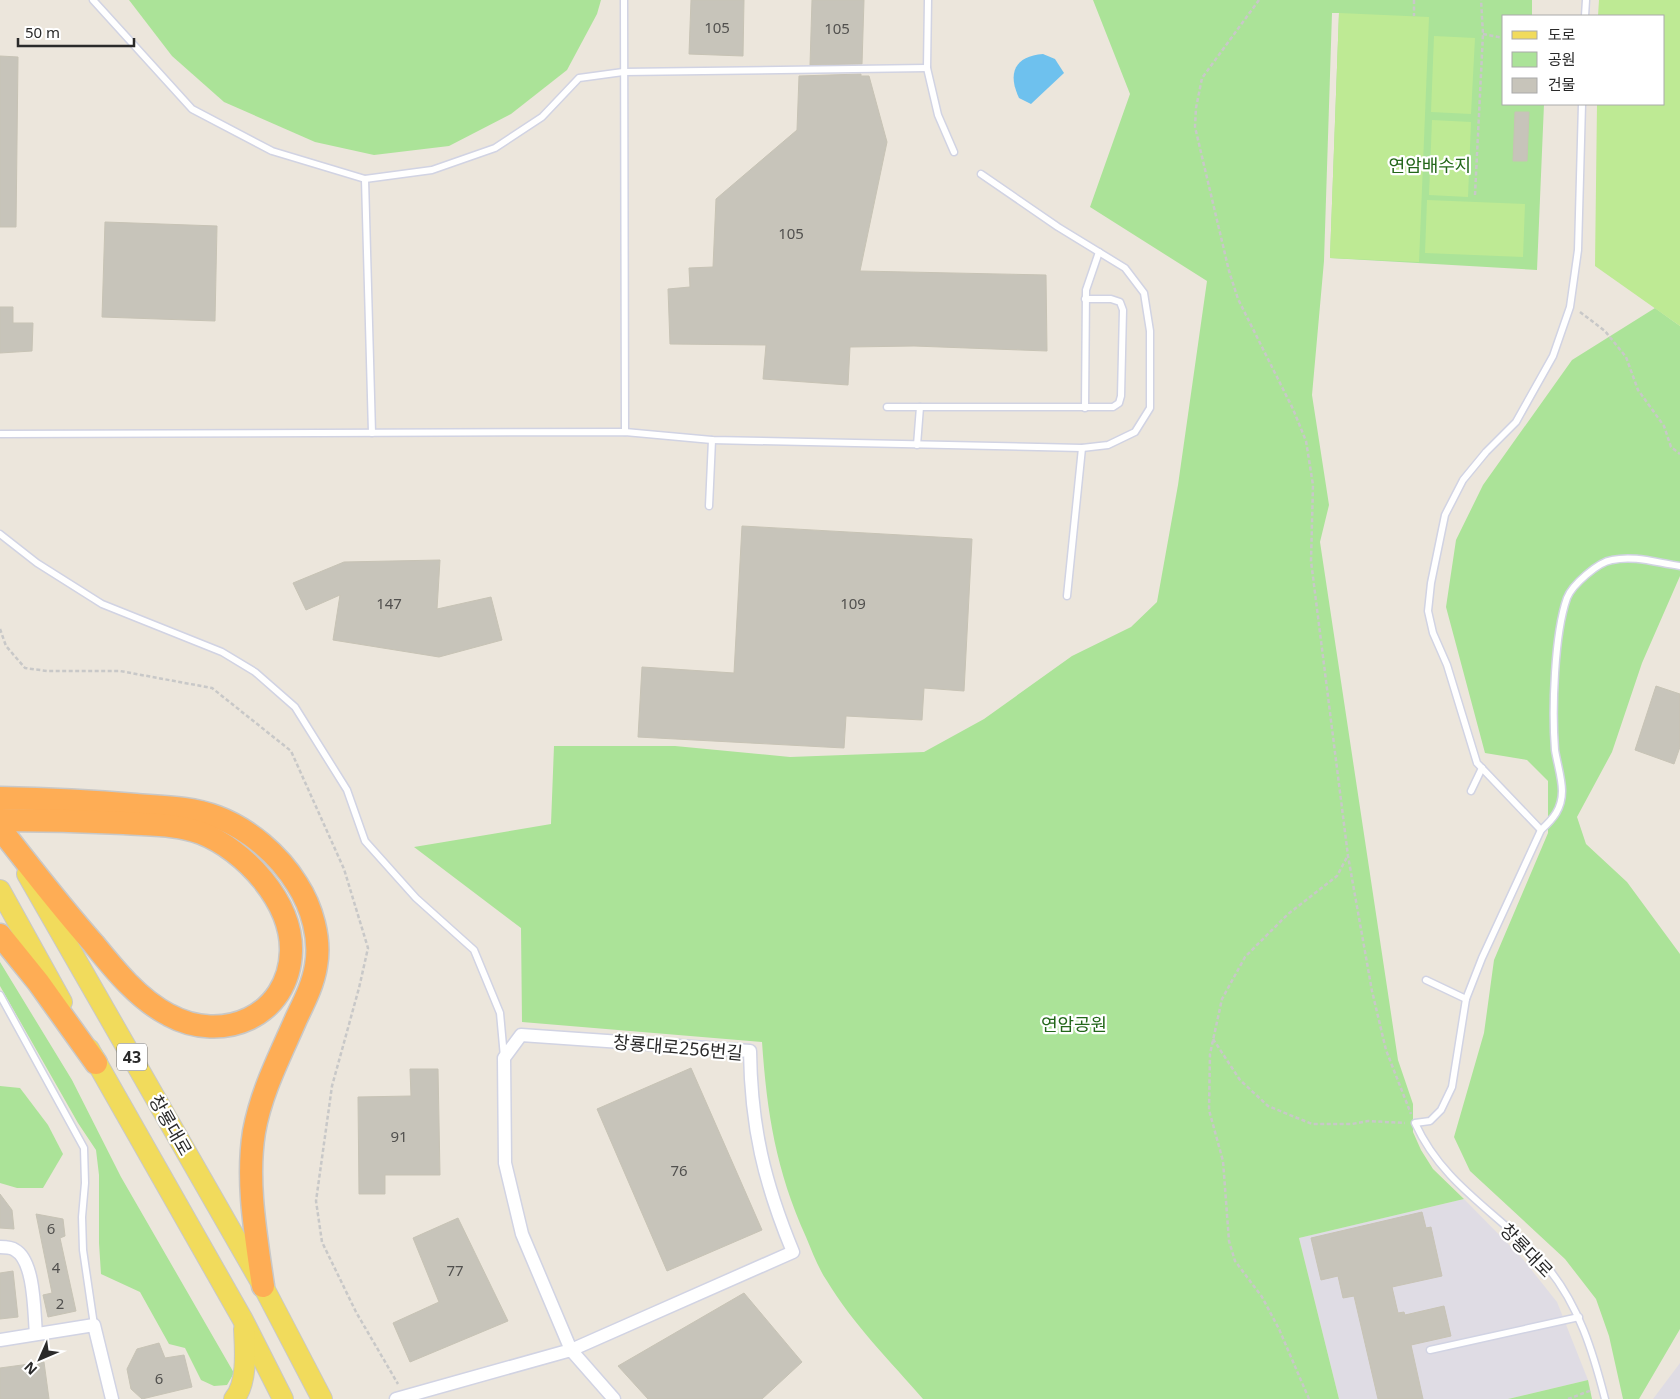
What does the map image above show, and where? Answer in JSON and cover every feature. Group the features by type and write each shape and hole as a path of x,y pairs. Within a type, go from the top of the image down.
{"highway":[{"path":"0,798 79,811 200,833 230,849 254,871 280,909 290,937 291,950 282,986 267,1006 248,1020 225,1027 184,1022 155,1006 104,957 1,826 79,811 177,808 218,817 252,837 273,855 290,874 308,903 317,941 316,968 308,992 268,1085 254,1134 252,1187 263,1286"},
{"path":"0,935 38,982 96,1063"}],"main road":[{"name":"창룡대로","path":"1,826 263,1286 322,1399"},
{"name":"창룡대로","path":"0,890 96,1063 243,1320 284,1399"},
{"path":"234,1399 238,1395 246,1362 243,1320"}],"street":[{"name":"창룡대로256번길","path":"504,1058 521,1034 750,1051 750,1094 757,1141 776,1211 793,1252 571,1350"},
{"path":"504,1058 504,1163 522,1234 571,1350 614,1399"},
{"path":"0,1246 14,1249 26,1261 30,1279 36,1334"},
{"path":"0,1340 94,1326 112,1399"},
{"path":"396,1399 571,1350"}],"lane":[{"path":"93,0 192,109 272,151 365,179 432,170 495,148 542,117 579,78 623,72 927,68"},
{"path":"624,0 625,432"},
{"path":"928,0 927,68 938,115 954,152"},
{"path":"1585,15 1586,0"},
{"path":"1542,830 1477,763 1447,665 1433,633 1428,611 1445,515 1463,480 1486,452 1516,422 1553,356 1570,307 1578,250 1582,105"},
{"path":"0,434 625,432 712,440 1082,448 1108,445 1135,432 1150,408 1150,330 1144,292 1125,268 1058,227 981,174"},
{"path":"365,179 372,433"},
{"path":"1086,408 1085,299 1086,290 1099,252"},
{"path":"887,407 1086,408 1113,406 1118,403 1121,396 1124,310 1120,302 1111,299 1085,299"},
{"path":"917,445 920,408"},
{"path":"709,506 712,440"},
{"path":"1067,596 1082,448"},
{"path":"0,534 37,563 102,604 222,652 255,672 295,707 348,790 365,841 416,898 474,950 500,1013 504,1058"},
{"path":"1415,1123 1430,1120 1441,1110 1452,1087 1466,999 1482,958 1542,830 1556,817 1562,792 1556,750 1554,715 1558,649 1568,597 1586,575 1610,560 1631,557 1680,566"},
{"path":"1471,791 1482,768"},
{"path":"1426,980 1466,999"},
{"path":"0,995 84,1148 83,1250 94,1326"},
{"name":"창룡대로","path":"1415,1123 1423,1140 1440,1166 1548,1268 1565,1292 1579,1317 1593,1351 1605,1399"},
{"path":"1430,1350 1579,1317"}],"path":[{"path":"1213,1039 1240,1080 1268,1106 1312,1124 1352,1124 1368,1121 1415,1123 1386,1050 1372,991 1348,856 1311,560 1314,485 1306,441 1294,409 1238,299 1229,271 1195,127 1196,108 1202,78 1259,0"},
{"path":"1414,0 1414,16"},
{"path":"1475,195 1483,34 1480,0"},
{"path":"1483,34 1502,38"},
{"path":"1570,307 1590,318 1605,331 1626,356 1638,390 1664,426 1671,447 1680,454"},
{"path":"1309,1399 1279,1329 1262,1297 1236,1261 1229,1241 1223,1161 1209,1110 1210,1054 1222,999 1245,957 1288,914 1337,876 1348,856"},
{"path":"1568,1399 1602,1386"}],"shaded area":[{"path":"1464,1199 1522,1258 1557,1302 1588,1380 1508,1399 1339,1399 1299,1238"},
{"path":"1680,1363 1680,1399 1653,1399"}],"green space":[{"path":"129,0 601,0 597,14 567,70 511,114 449,146 374,155 315,142 224,102 172,56"},
{"name":"연암공원","path":"1093,0 1532,0 1532,15 1502,15 1502,105 1544,105 1537,270 1330,258 1339,13 1332,13 1324,261 1312,395 1329,505 1320,542 1398,1060 1413,1104 1413,1132 1421,1150 1433,1169 1464,1199 1299,1238 1339,1399 923,1399 848,1312 815,1259 780,1165 770,1118 762,1042 522,1022 521,928 414,847 551,824 554,746 675,746 790,757 924,752 984,719 1072,656 1131,627 1157,602 1178,485 1207,281 1090,207 1130,94"},
{"path":"1599,0 1680,0 1680,326 1595,266 1597,105 1665,105 1665,15 1598,15"},
{"path":"1339,13 1429,17 1419,262 1330,258"},
{"path":"1434,36 1475,38 1471,114 1431,112"},
{"path":"1432,120 1471,122 1468,197 1429,195"},
{"path":"1427,200 1525,204 1523,257 1425,253"},
{"path":"1655,308 1680,326 1680,576 1642,663 1612,752 1577,817 1586,844 1627,882 1680,954 1680,1329 1639,1399 1623,1399 1609,1336 1596,1299 1565,1259 1470,1171 1454,1137 1484,1033 1494,960 1548,833 1548,781 1527,760 1485,753 1446,607 1456,540 1483,485 1572,360"},
{"path":"0,962 72,1080 121,1177 234,1373 227,1385 214,1386 201,1380 185,1348 169,1344 140,1292 101,1274 99,1175 96,1150 78,1123 0,986"},
{"path":"0,1086 20,1088 48,1125 63,1154 43,1188 17,1188 0,1183"},
{"path":"1588,1380 1592,1399 1508,1399"}],"water":[{"path":"1043,54 1055,59 1064,73 1031,104 1019,98 1015,89 1014,74 1020,62 1033,55"}],"building":[{"path":"691,0 744,0 743,56 689,54"},
{"path":"812,0 864,0 862,64 810,65"},
{"path":"0,56 18,57 16,227 0,227"},
{"path":"861,74 861,76 869,76 887,142 860,271 1046,275 1047,351 914,346 850,347 848,385 763,379 766,345 670,344 668,289 690,287 689,268 713,267 716,199 797,130 799,76"},
{"path":"1515,112 1529,112 1527,161 1513,161"},
{"path":"105,222 217,226 215,321 102,317"},
{"path":"0,307 13,307 13,323 33,323 32,351 0,353"},
{"path":"742,526 972,539 964,691 924,688 922,720 846,716 844,748 638,737 642,667 734,673"},
{"path":"440,560 437,609 491,597 502,640 439,657 333,640 340,595 306,610 293,583 344,562"},
{"path":"1656,686 1680,694 1680,747 1674,764 1635,750"},
{"path":"691,1068 762,1230 667,1271 597,1109"},
{"path":"410,1069 438,1069 440,1175 385,1175 385,1194 359,1194 358,1097 411,1096"},
{"path":"0,1194 12,1210 14,1229 0,1228"},
{"path":"1422,1212 1426,1228 1431,1227 1442,1276 1392,1287 1398,1313 1404,1312 1405,1315 1444,1306 1451,1336 1411,1345 1423,1399 1378,1399 1354,1296 1343,1298 1338,1276 1321,1280 1311,1238"},
{"path":"36,1214 63,1219 65,1236 60,1238 76,1311 48,1317 43,1295 52,1293"},
{"path":"458,1218 508,1321 410,1362 393,1323 439,1302 413,1238"},
{"path":"13,1271 18,1317 0,1319 0,1273"},
{"path":"744,1293 802,1362 762,1399 648,1399 618,1366"},
{"path":"159,1343 165,1358 184,1355 192,1387 142,1399 131,1389 127,1369 137,1349"},
{"path":"44,1362 49,1399 0,1399 0,1368"}],"park label":[{"name":"연암배수지","path":"1430,165"}]}
